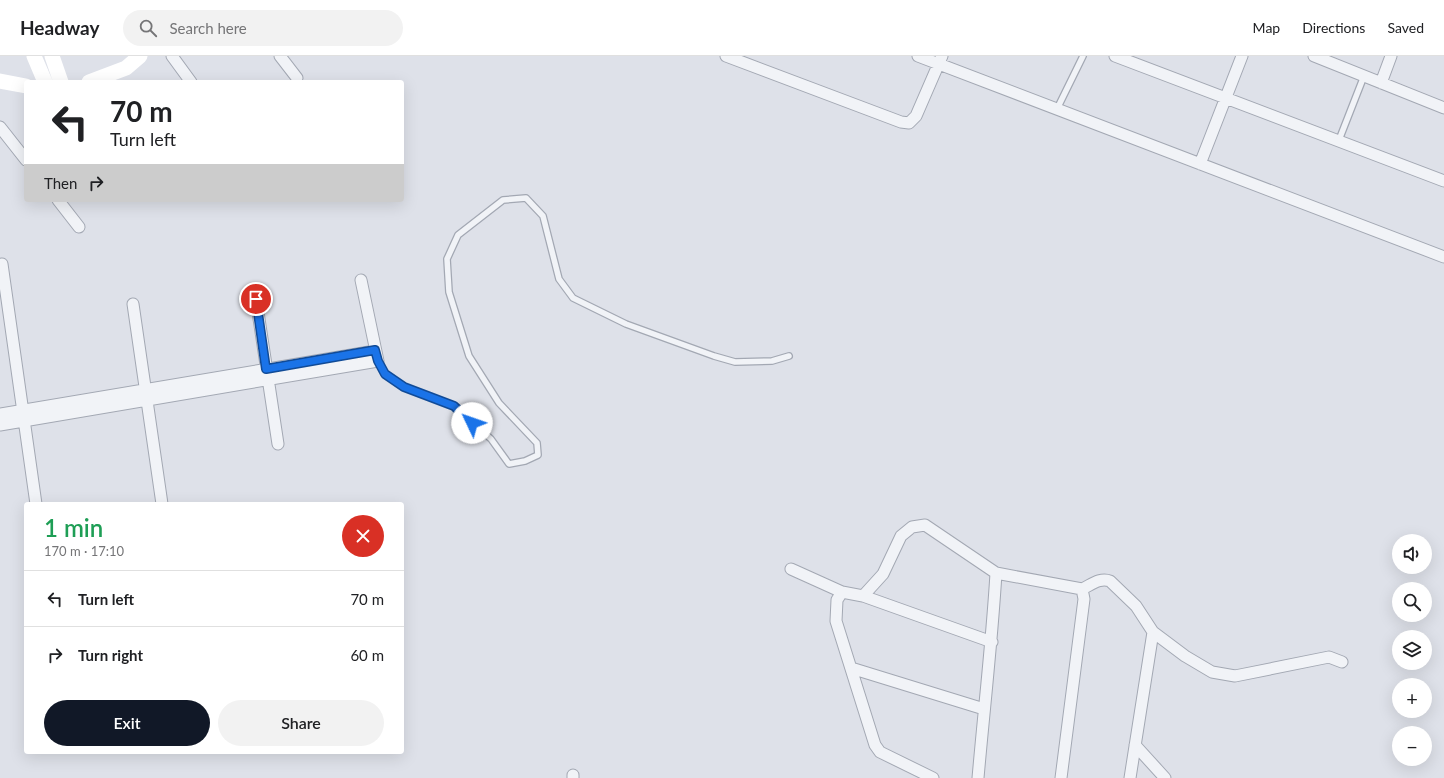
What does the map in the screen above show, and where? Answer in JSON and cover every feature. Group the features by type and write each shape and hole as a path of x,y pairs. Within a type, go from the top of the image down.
{"main road":[{"path":"34,56 44,80"},
{"path":"52,56 60,80"},
{"path":"94,80 126,68 140,56"},
{"path":"0,82 24,86"}],"street":[{"path":"172,56 190,80"},
{"path":"280,56 297,78"},
{"path":"726,56 901,122 908,123 916,116 940,60"},
{"path":"918,56 940,60 1058,110 1444,257"},
{"path":"1115,56 1444,181"},
{"path":"1200,164 1242,56"},
{"path":"1381,83 1391,56"},
{"path":"1318,57 1444,108"},
{"path":"0,127 24,157"},
{"path":"60,202 79,227"},
{"path":"2,264 36,502"},
{"path":"0,425 23,416 376,356 361,280"},
{"path":"256,299 278,444"},
{"path":"133,304 162,502"},
{"path":"0,414 23,416"},
{"path":"863,596 883,574 901,536 912,527 925,525 996,573 1082,588 1101,580 1106,579 1110,581 1136,606 1153,632 1185,656 1212,672 1235,676 1329,657 1342,662"},
{"path":"791,569 842,592 863,596 992,642"},
{"path":"978,778 992,642 996,573"},
{"path":"1062,778 1084,598 1082,588"},
{"path":"842,592 837,600 836,621 875,745 880,752 933,778"},
{"path":"1130,778 1153,632"},
{"path":"851,668 984,709"},
{"path":"1135,745 1165,778"}],"lane":[{"path":"1058,110 1083,56"},
{"path":"1339,140 1364,76"},
{"path":"376,356 385,374 404,387 454,406 491,439 509,464 525,461 538,455 537,443 499,403 469,356 449,292 447,259 458,235 503,200 526,198 543,216 558,279 573,298 626,324 714,356 735,362 772,361 790,356"}],"route":[{"path":"256,299 266,369 375,350 378,361 385,374 404,387 454,406 472,423"}]}
